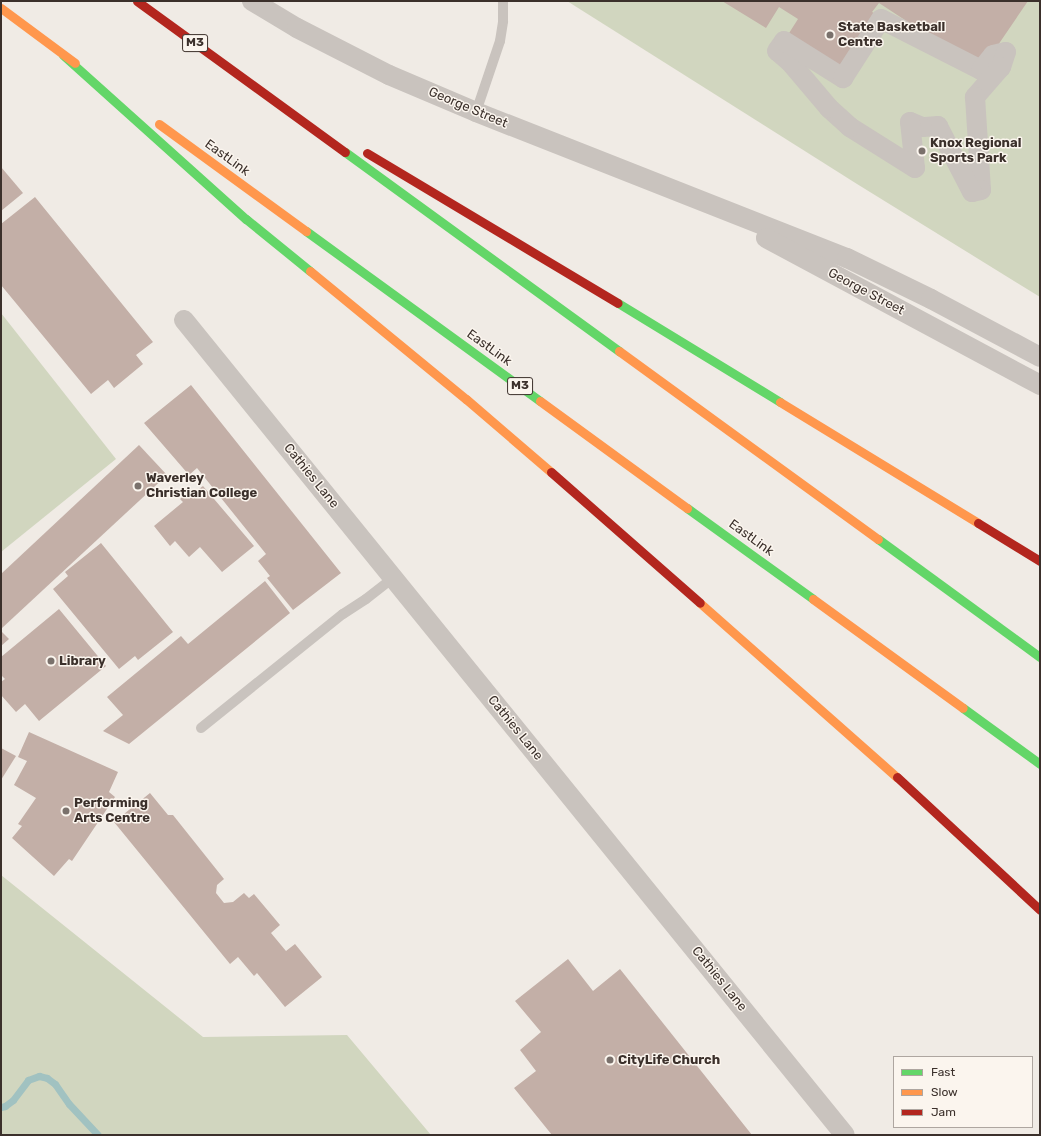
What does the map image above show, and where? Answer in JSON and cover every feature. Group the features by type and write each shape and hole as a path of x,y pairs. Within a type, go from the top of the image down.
{"highway":[{"name":"M3","path":"137,1 1040,657"},
{"path":"1,8 140,110"},
{"path":"63,54 246,219 466,399 576,493 893,774 1040,910"},
{"path":"253,85 342,137"},
{"name":"EastLink","path":"153,120 1040,764"},
{"path":"362,149 525,246 1040,561"}],"street":[{"name":"George Street","path":"252,1 297,28 389,75 476,112 848,258 931,299 1040,357"},
{"path":"881,19 982,70 993,56 1006,52 1001,67 975,97 981,190 972,192 938,126 922,127 910,122 915,168 850,127 829,108 801,75 791,63 777,51 784,41 843,78 881,19"},
{"name":"George Street","path":"692,198 1040,386"},
{"name":"Cathies Lane","path":"184,320 394,577 845,1135"}],"lane":[{"path":"476,112 500,41 503,21 503,1"},
{"path":"201,728 344,614 394,577"}],"green space":[{"name":"Knox Regional Sports Park","path":"567,1 1040,1 1040,297 857,184"},
{"path":"1,313 116,459 1,552"},
{"path":"1,875 203,1037 347,1035 431,1135 1,1135"}],"building":[{"name":"State Basketball Centre","path":"722,1 1028,1 981,70 879,3 872,12 882,17 843,78 784,41 798,19 779,7 766,28"},
{"path":"1,167 23,193 1,211"},
{"path":"35,197 153,342 136,355 143,364 114,388 108,380 91,394 1,285 1,224"},
{"path":"191,385 341,573 293,610 267,578 270,576 258,561 266,554 197,468 189,475 144,423"},
{"path":"139,445 167,475 1,629 1,574"},
{"path":"203,486 254,546 222,572 200,547 189,557 175,541 170,546 154,526 183,502 180,499 188,492 191,495"},
{"path":"101,543 173,632 138,660 135,656 119,669 53,589 68,576 65,572"},
{"path":"265,581 290,613 129,744 103,731 123,715 107,697 181,636 188,644"},
{"name":"Library","path":"59,609 106,666 39,721 25,704 16,712 1,695 1,682 5,679 1,675 1,657"},
{"path":"1,631 9,639 1,646"},
{"name":"Performing Arts Centre","path":"29,732 118,772 109,792 115,797 72,861 69,859 54,876 12,838 22,826 18,824 36,798 14,785 27,761 18,757"},
{"path":"1,748 16,756 1,780"},
{"path":"150,793 168,815 173,815 224,879 217,885 216,893 224,903 233,902 244,893 249,898 254,894 280,925 271,933 286,951 295,944 322,977 285,1007 257,973 254,976 238,957 230,964 114,822"},
{"name":"CityLife Church","path":"568,959 593,991 620,969 752,1135 552,1135 514,1088 536,1071 520,1050 541,1032 515,1001"}],"waterway":[{"path":"1,1107 13,1100 28,1080 39,1076 47,1078 55,1084 69,1104 98,1135"}],"traffic: fast":[{"path":"63,55 246,219 310,271"},
{"path":"345,152 619,351"},
{"path":"306,231 540,401"},
{"path":"618,303 780,402"},
{"path":"687,508 813,599"},
{"path":"878,539 1040,657"},
{"path":"963,708 1040,764"}],"traffic: slow":[{"path":"1,8 75,63"},
{"path":"159,124 306,231"},
{"path":"310,271 466,399 551,472"},
{"path":"619,351 878,539"},
{"path":"540,401 687,508"},
{"path":"780,402 978,523"},
{"path":"813,599 963,708"},
{"path":"700,603 897,777"}],"traffic: jam":[{"path":"137,1 345,152"},
{"path":"367,153 618,303"},
{"path":"551,472 700,603"},
{"path":"978,523 1040,561"},
{"path":"897,777 1040,910"}],"place":[{"name":"State Basketball Centre","path":"830,35"},
{"name":"Knox Regional Sports Park","path":"922,151"},
{"name":"Waverley Christian College","path":"138,486"},
{"name":"Library","path":"51,661"},
{"name":"Performing Arts Centre","path":"66,811"},
{"name":"CityLife Church","path":"610,1060"}]}
